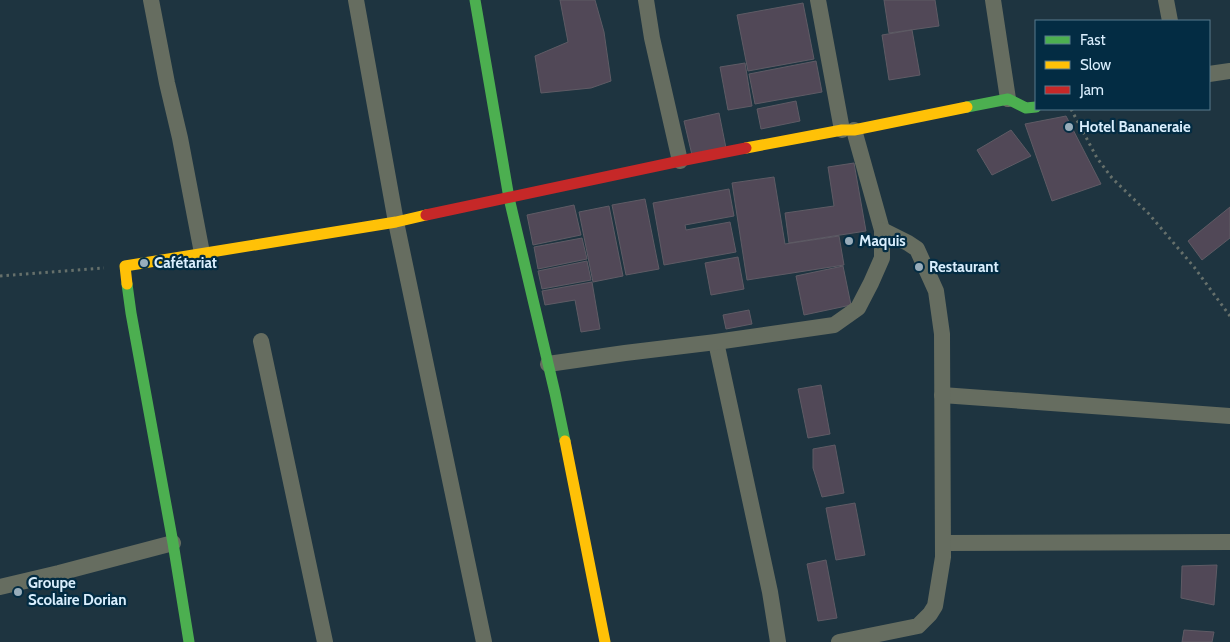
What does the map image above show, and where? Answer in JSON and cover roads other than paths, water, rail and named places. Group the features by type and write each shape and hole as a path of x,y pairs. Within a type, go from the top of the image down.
{"street":[{"path":"150,0 180,138 202,253"},
{"path":"356,0 396,222 484,642"},
{"path":"475,0 509,198 555,393 605,642"},
{"path":"646,0 652,38 680,160"},
{"path":"548,364 834,325 858,308 872,283 882,258 882,230 848,130 818,0"},
{"path":"993,0 1008,100"},
{"path":"1166,0 1170,20"},
{"path":"1210,74 1230,71"},
{"path":"189,642 131,313 125,266 396,222 680,160 1008,100 1026,108 1035,107"},
{"path":"839,642 918,626 935,606 943,557 942,334 936,291 917,249 882,230"},
{"path":"261,341 325,642"},
{"path":"716,342 765,566 778,642"},
{"path":"942,395 1230,416"},
{"path":"943,543 1230,542"},
{"path":"0,588 173,543"}],"place":[{"name":"Hotel Bananeraie","path":"1069,127"},
{"name":"Maquis","path":"849,241"},
{"name":"Cafétariat","path":"144,263"},
{"name":"Restaurant","path":"919,267"},
{"name":"Groupe Scolaire Dorian","path":"18,592"}]}
